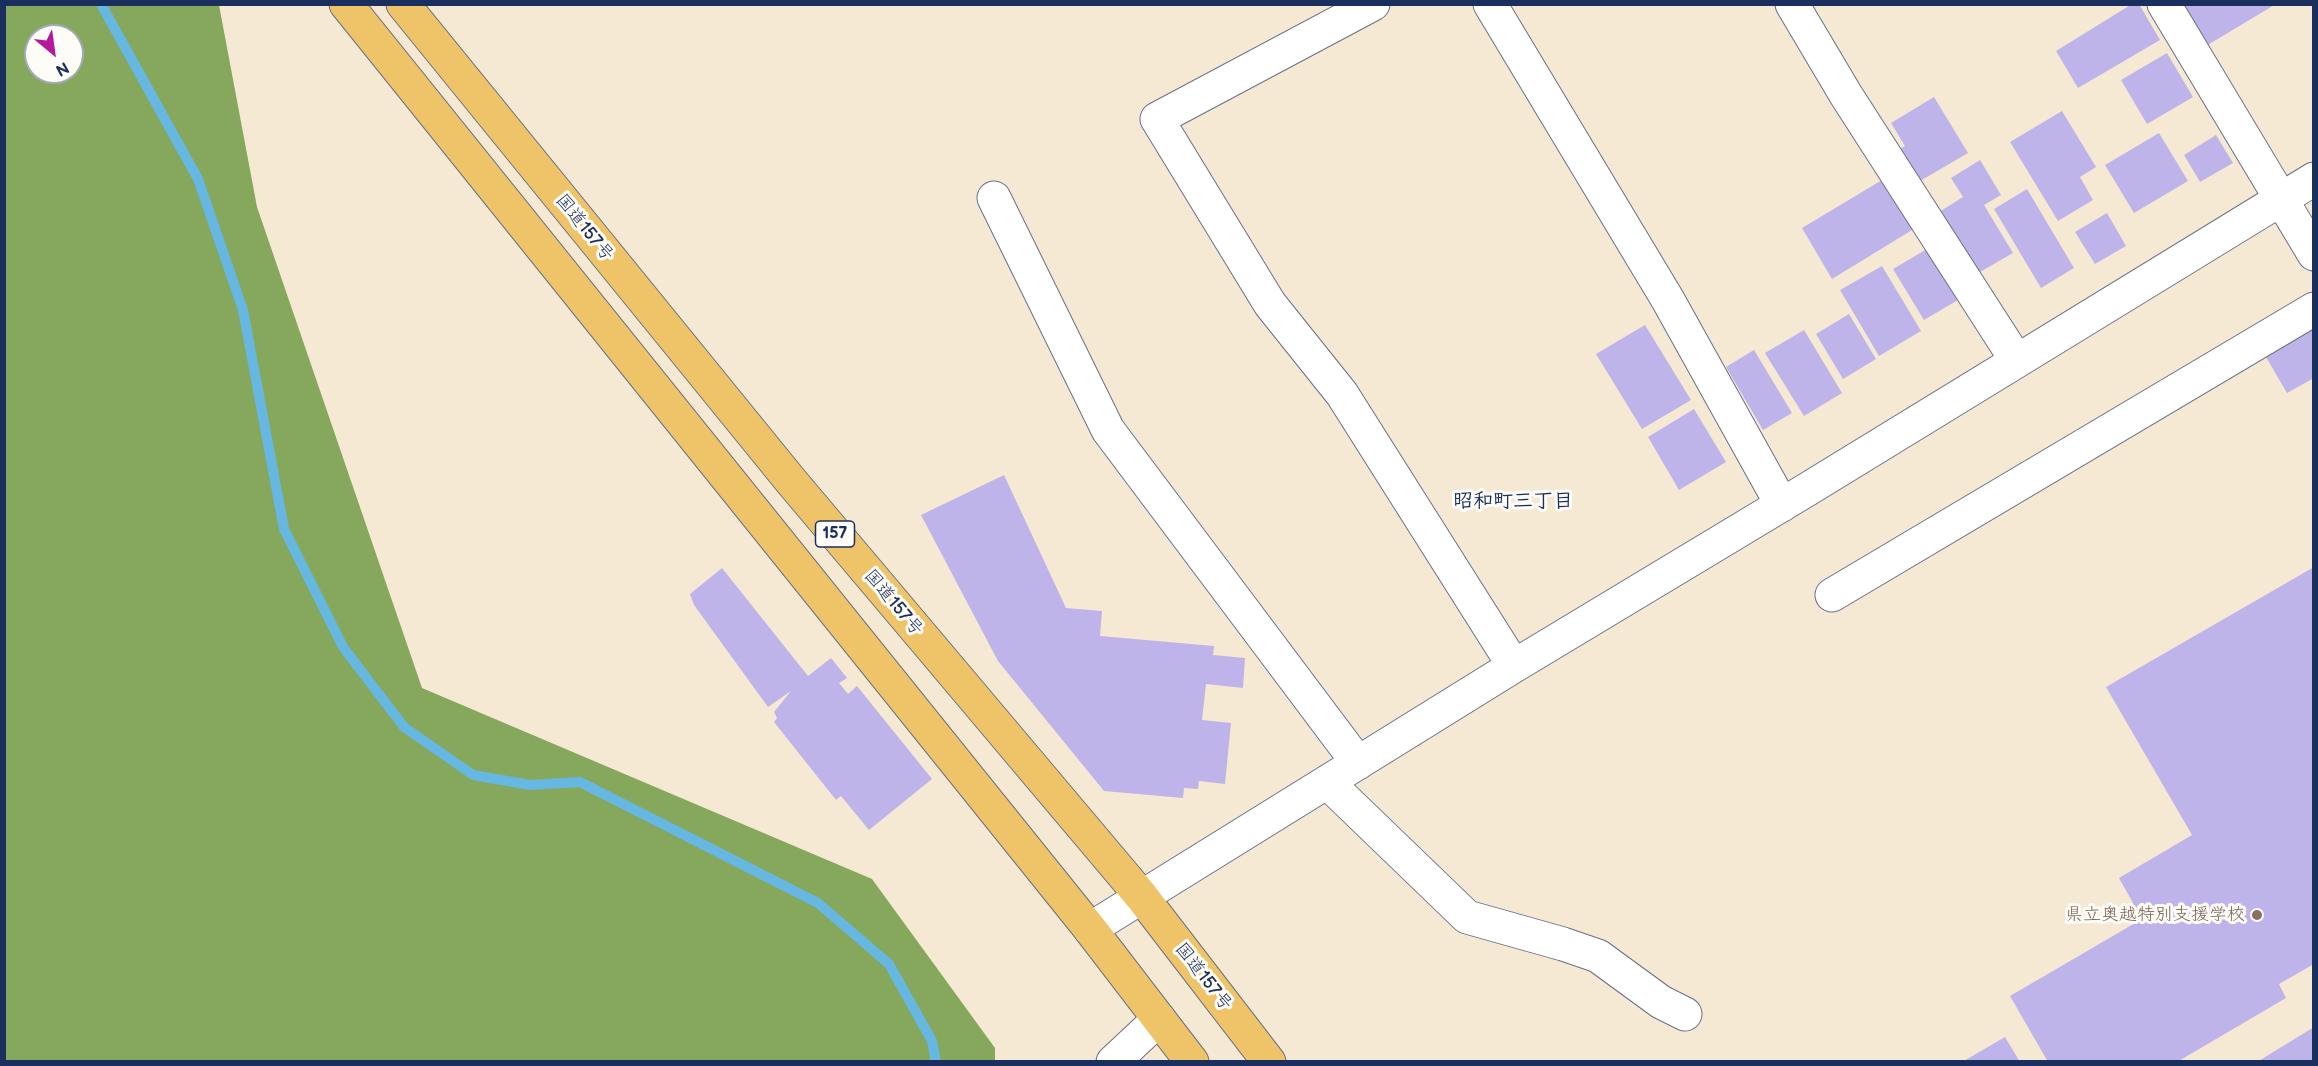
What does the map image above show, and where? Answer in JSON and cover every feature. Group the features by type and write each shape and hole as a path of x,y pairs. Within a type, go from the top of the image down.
{"highway":[{"name":"157","path":"346,4 1090,929 1192,1062"},
{"name":"国道157号","path":"403,4 791,482 1142,897 1269,1062"}],"street":[{"path":"1373,4 1157,119 1270,304 1342,394 1514,666"},
{"path":"1490,4 1668,300 1782,505"},
{"path":"1792,4 1846,95 2017,361"},
{"path":"2164,4 2313,254"},
{"path":"1090,929 1514,666 1782,505 2313,178"},
{"path":"994,198 1108,430 1358,764"},
{"path":"1832,595 2313,309"},
{"path":"1328,783 1467,917 1598,956 1661,1002 1685,1014"},
{"path":"1113,1062 1159,1019"}],"green space":[{"path":"5,4 219,5 257,207 422,688 872,879 995,1048 995,1061 5,1061"}],"building":[{"path":"2132,4 2139,4 2160,40 2078,88 2056,51"},
{"path":"2182,4 2276,4 2206,46"},
{"path":"2167,53 2193,97 2147,124 2121,80"},
{"path":"1934,97 1968,153 1915,184 1895,152 1905,146 1891,123"},
{"path":"2062,111 2096,167 2080,177 2093,200 2058,221 2010,142"},
{"path":"2159,133 2188,181 2134,213 2105,165"},
{"path":"2216,135 2233,163 2200,182 2184,155"},
{"path":"1980,160 2001,195 1984,205 2013,253 1973,276 1936,214 1963,197 1951,178"},
{"path":"1887,177 1917,227 1832,279 1802,228"},
{"path":"2027,189 2074,268 2041,288 1994,209"},
{"path":"2107,213 2126,246 2095,264 2075,232"},
{"path":"1932,246 1963,297 1924,320 1893,269"},
{"path":"1882,266 1921,331 1879,356 1840,290"},
{"path":"1849,314 1876,359 1843,379 1816,334"},
{"path":"1645,325 1691,400 1642,429 1596,354"},
{"path":"2314,328 2314,378 2287,393 2266,357"},
{"path":"1804,330 1842,393 1804,416 1765,353"},
{"path":"1754,350 1792,413 1763,430 1726,367"},
{"path":"1694,409 1726,462 1679,490 1648,437"},
{"path":"1004,475 1066,608 1102,611 1100,636 1214,646 1213,655 1245,658 1243,688 1206,684 1202,720 1231,723 1225,784 1199,781 1198,789 1184,788 1183,798 1104,791 998,661 921,515"},
{"path":"2314,567 2314,964 2279,984 2286,998 2177,1062 2048,1062 2010,996 2142,919 2119,878 2192,835 2106,687"},
{"path":"722,568 808,676 831,658 847,678 839,683 848,694 857,686 932,779 869,830 841,796 836,800 774,722 777,718 774,712 791,691 768,707 694,605 690,594"},
{"path":"2314,1027 2314,1062 2257,1062"},
{"path":"2005,1037 2020,1062 1962,1062"}],"waterway":[{"path":"101,4 198,179 243,310 284,529 343,647 404,727 473,775 530,785 580,782 818,903 889,964 932,1041 936,1062"}],"place":[{"name":"県立奥越特別支援学校","path":"2257,915"}],"district":[{"name":"昭和町三丁目","path":"1513,502"}]}
